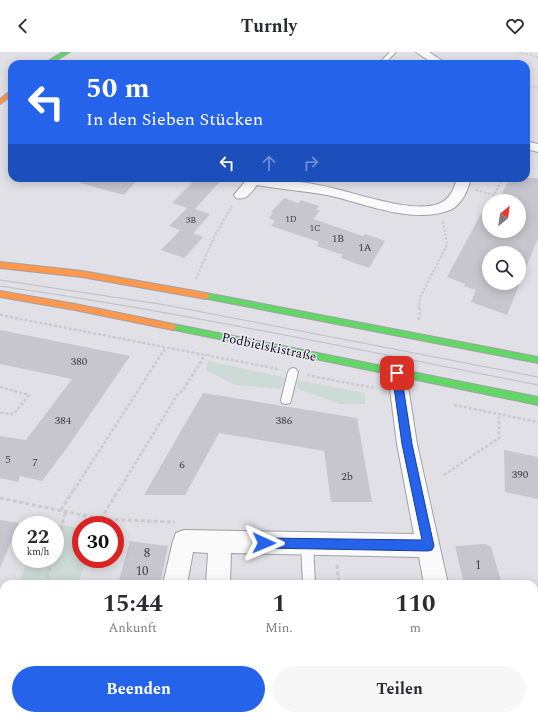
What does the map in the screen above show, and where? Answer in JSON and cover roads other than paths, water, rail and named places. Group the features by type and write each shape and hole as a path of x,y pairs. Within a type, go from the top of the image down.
{"main road":[{"path":"52,60 62,53"},
{"path":"0,265 82,274 538,360"},
{"name":"Podbielskistraße","path":"0,294 75,307 398,383 538,400"}],"street":[{"path":"421,52 435,60"},
{"path":"241,195 252,182"},
{"path":"267,182 336,193 365,201 415,210 437,210 446,207 454,201 463,182"},
{"path":"398,383 407,444 435,580"},
{"path":"176,580 184,541 428,546"},
{"path":"218,580 220,542"}],"lane":[{"path":"385,60 393,52"},
{"path":"286,400 293,372"},
{"path":"307,544 310,580"}],"tram line":[{"path":"0,280 166,305 538,377"},
{"path":"0,286 68,296 203,320 538,385"}]}
